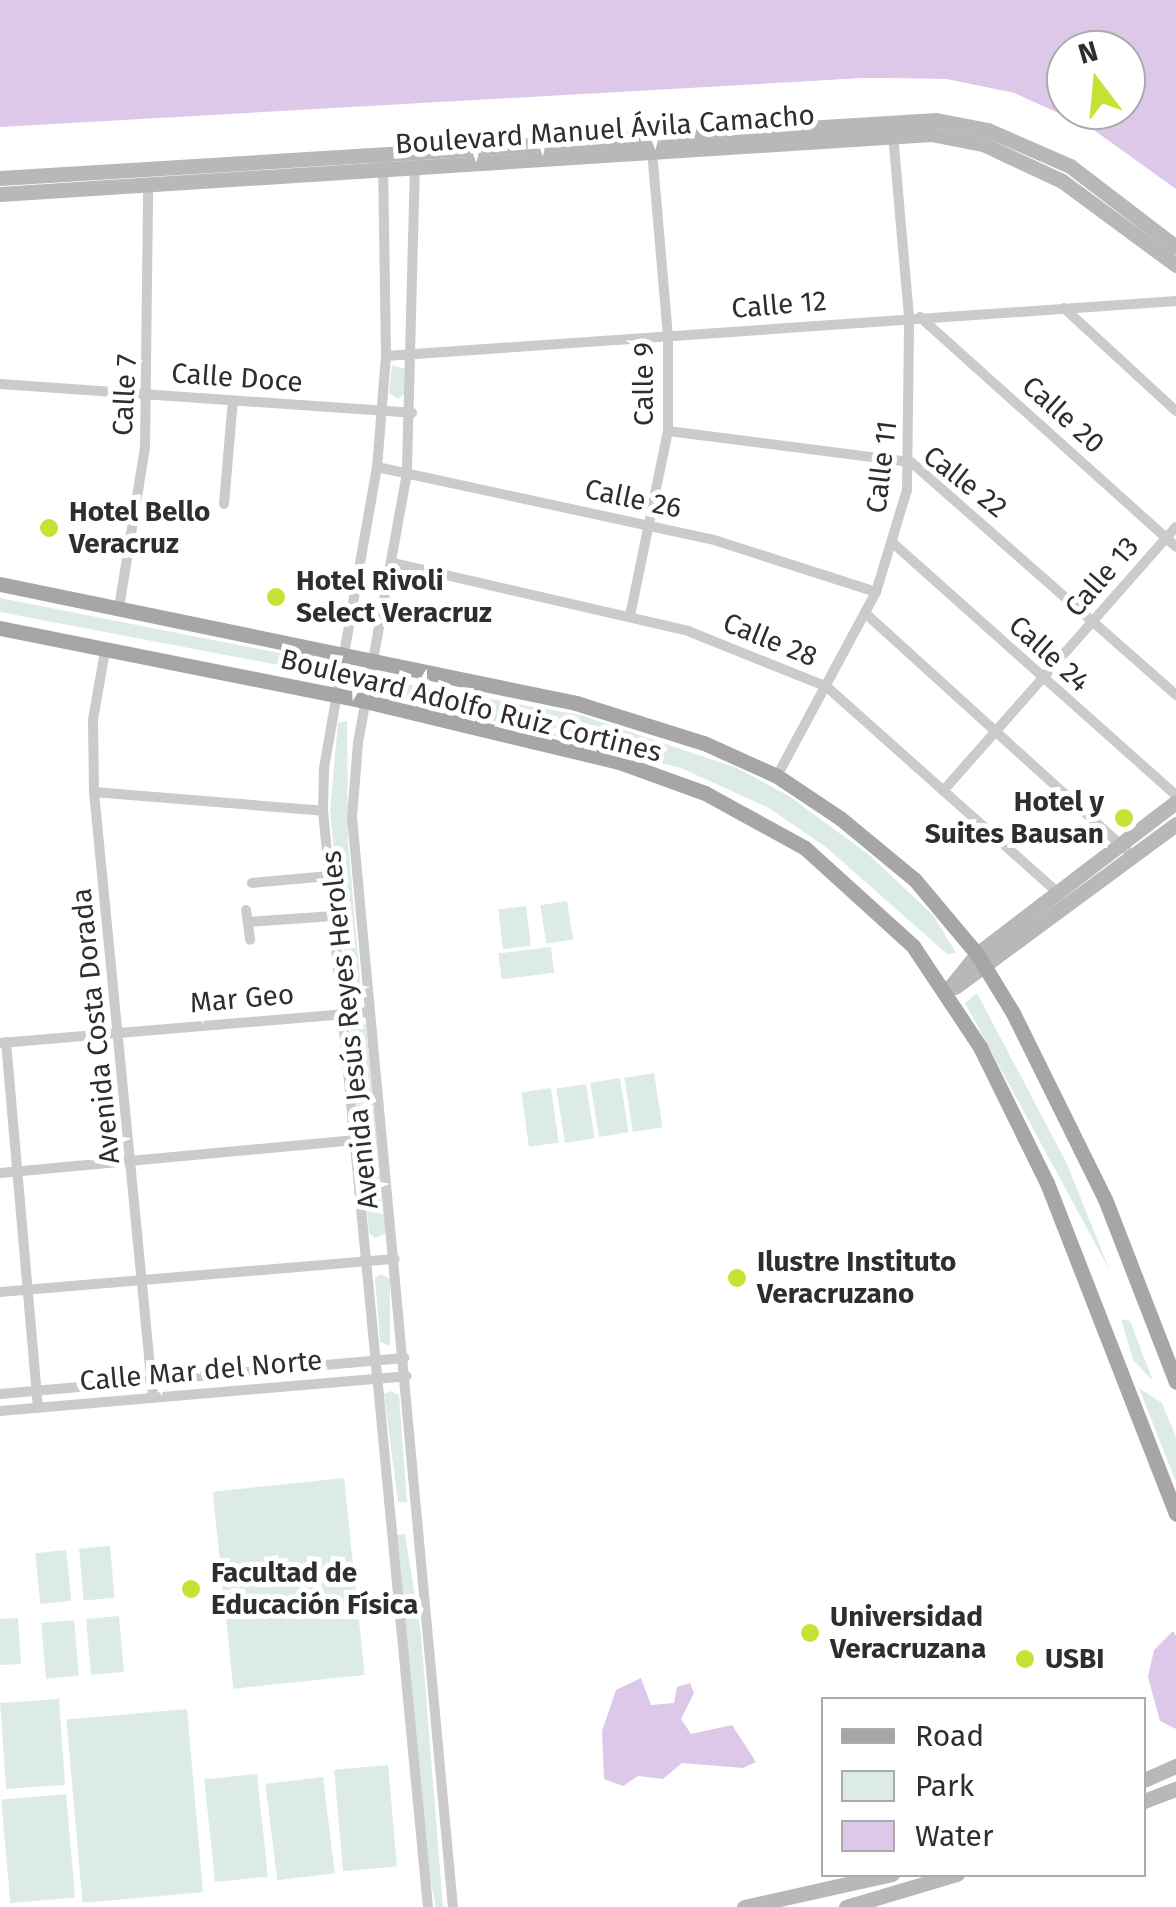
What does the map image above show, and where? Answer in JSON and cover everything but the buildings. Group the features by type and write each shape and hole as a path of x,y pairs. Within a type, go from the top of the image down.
{"main road":[{"name":"Boulevard Manuel Ávila Camacho","path":"0,194 936,120 988,130 1070,166 1176,246"},
{"name":"Boulevard Manuel Ávila Camacho","path":"414,160 894,135 956,137 1011,156 1100,206 1176,265"},
{"name":"Boulevard Manuel Ávila Camacho","path":"0,178 383,163"},
{"name":"Boulevard Adolfo Ruiz Cortines","path":"0,584 595,708 704,743 777,776 905,872 982,962 1105,1199 1176,1382"},
{"name":"Boulevard Adolfo Ruiz Cortines","path":"0,628 365,701 619,762 748,813 847,882 913,946 947,991 1047,1184 1176,1514"},
{"path":"947,991 1058,893 1176,799"},
{"path":"982,962 1176,824"},
{"path":"1146,1779 1176,1766"},
{"path":"1146,1800 1176,1789"},
{"path":"744,1907 879,1877"},
{"path":"846,1907 933,1879"}],"street":[{"name":"Calle 11","path":"777,776 876,592 894,544 912,462 914,317 894,135"},
{"name":"Calle 9","path":"630,616 652,527 668,431 668,337 652,150"},
{"name":"Avenida Jesús Reyes Heroles","path":"414,160 412,413 407,473 394,563 365,701 352,816 453,1907"},
{"name":"Avenida Jesús Reyes Heroles","path":"383,163 386,356 377,468 336,695 323,811 358,1140 374,1360 428,1907"},
{"name":"Calle 7","path":"118,608 148,395 148,183"},
{"name":"Calle 12","path":"386,356 1176,301"},
{"path":"1064,308 1176,412"},
{"name":"Calle 20","path":"914,317 1171,542"},
{"name":"Calle Doce","path":"0,384 412,413"},
{"path":"224,504 232,400"},
{"name":"Calle 22","path":"668,431 912,462 1176,695"},
{"name":"Calle 26","path":"377,468 652,527 813,567 876,592"},
{"name":"Calle 13","path":"943,791 1171,542 1176,528"},
{"name":"Calle 24","path":"894,544 1176,799"},
{"name":"Calle 28","path":"394,563 630,616 704,637 827,688 1058,893"},
{"path":"865,613 995,736 1134,856"},
{"name":"Avenida Costa Dorada","path":"105,650 93,720 94,792 154,1397"},
{"path":"94,792 323,811"},
{"path":"252,883 330,876"},
{"path":"250,940 247,916 334,916"},
{"name":"Mar Geo","path":"3,1042 370,1012"},
{"path":"3,1042 19,1172 38,1408"},
{"path":"0,1174 358,1140"},
{"path":"0,1292 395,1259"},
{"name":"Calle Mar del Norte","path":"0,1394 404,1358"},
{"name":"Calle Mar del Norte","path":"0,1411 406,1376"}],"green space":[{"path":"392,365 405,369 404,394 398,399 389,393"},
{"path":"0,598 325,662 321,673 0,612"},
{"path":"389,681 580,715 737,768 789,796 868,854 934,916 956,953 947,954 827,848 769,808 681,768 387,694"},
{"path":"347,721 348,842 361,991 357,998 348,991 330,811 338,723"},
{"path":"567,901 573,940 546,944 540,905"},
{"path":"526,906 531,946 503,949 498,909"},
{"path":"551,947 554,973 502,979 498,953"},
{"path":"977,993 1067,1164 1110,1271 965,1003"},
{"path":"359,1018 366,1025 386,1233 375,1238 369,1233 350,1022"},
{"path":"654,1073 663,1127 633,1132 624,1078"},
{"path":"620,1078 629,1132 599,1137 590,1083"},
{"path":"586,1084 595,1138 565,1143 556,1089"},
{"path":"551,1088 559,1142 529,1147 521,1092"},
{"path":"381,1274 390,1279 390,1346 380,1342 375,1278"},
{"path":"1121,1319 1130,1321 1153,1381 1133,1360"},
{"path":"1139,1388 1162,1403 1176,1437 1176,1482"},
{"path":"391,1391 399,1395 407,1502 398,1502 384,1394"},
{"path":"344,1478 365,1675 233,1689 213,1492"},
{"path":"405,1534 421,1634 443,1907 436,1907 428,1869 397,1535"},
{"path":"110,1546 115,1598 84,1601 79,1549"},
{"path":"66,1550 71,1601 41,1604 35,1553"},
{"path":"119,1616 124,1672 91,1675 86,1619"},
{"path":"18,1618 21,1664 0,1665 0,1619"},
{"path":"74,1620 79,1676 46,1679 41,1623"},
{"path":"59,1699 65,1785 6,1789 0,1703"},
{"path":"187,1709 203,1892 82,1903 66,1720"},
{"path":"388,1765 397,1867 343,1871 334,1770"},
{"path":"257,1774 268,1876 215,1882 204,1780"},
{"path":"323,1777 335,1873 277,1880 265,1784"},
{"path":"66,1794 75,1898 10,1903 1,1800"}],"water":[{"path":"0,0 1176,0 1176,189 1094,130 1146,130 1146,30 1046,30 1046,108 1014,93 945,79 865,78 0,127"},
{"path":"1173,1631 1176,1729 1160,1721 1148,1677 1154,1650"},
{"path":"641,1678 651,1705 674,1703 677,1687 690,1683 694,1693 681,1719 691,1734 732,1725 756,1762 743,1768 682,1763 663,1779 638,1776 623,1786 604,1779 602,1731 616,1690"}],"pier":[{"path":"865,78 946,79 1014,93 1046,108 1046,113 1012,98 945,84 865,83 0,132"},
{"path":"1084,130 1094,130 1176,194"}],"place":[{"name":"Hotel Bello Veracruz","path":"49,528"},
{"name":"Hotel Rivoli Select Veracruz","path":"276,597"},
{"name":"Hotel y Suites Bausan","path":"1124,818"},
{"name":"Ilustre Instituto Veracruzano","path":"737,1278"},
{"name":"Facultad de Educación Física","path":"191,1589"},
{"name":"Universidad Veracruzana","path":"810,1633"},
{"name":"USBI","path":"1025,1659"}]}
